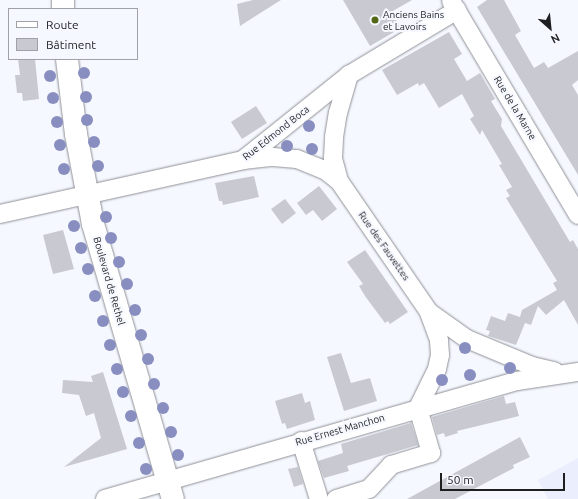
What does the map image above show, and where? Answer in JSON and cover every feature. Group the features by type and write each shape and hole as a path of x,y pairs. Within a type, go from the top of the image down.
{"main road":[{"name":"Boulevard de Rethel","path":"67,60 76,134 87,196 106,270 170,490"}],"street":[{"name":"Rue Edmond Boca","path":"0,214 87,196 243,160 349,75 454,5"},
{"name":"Rue de la Marne","path":"454,5 578,215"},
{"name":"Rue des Fauvettes","path":"339,181 334,158 334,137 338,112 349,75"},
{"name":"Rue des Fauvettes","path":"243,160 273,157 297,160 326,171 339,181 429,312 439,340 440,355 435,376 418,408"},
{"name":"Rue des Fauvettes","path":"429,312 467,339 532,366 570,372"},
{"name":"Rue Ernest Manchon","path":"105,499 170,490 301,441 517,381 570,372"},
{"path":"336,499 369,489 391,465 431,453 418,408"},
{"path":"301,441 319,499"}],"shaded area":[{"path":"578,458 578,499 548,499 538,480"}],"building":[{"path":"253,0 281,0 240,26 237,4"},
{"name":"Anciens Bains et Lavoirs","path":"343,0 412,0 391,12 401,28 370,46"},
{"path":"487,0 504,0 521,31 515,35 534,68 544,62 548,68 578,51 578,80 572,85 578,95 578,175 477,7"},
{"path":"449,32 462,54 454,59 467,81 480,73 495,99 491,101 502,119 501,126 570,242 573,240 578,249 578,325 564,300 546,315 538,306 531,325 525,323 516,345 488,336 490,331 486,330 491,316 505,321 508,313 520,317 522,310 557,290 553,283 557,281 506,198 510,196 506,190 512,187 499,165 502,164 482,130 480,135 470,119 474,116 462,94 439,108 424,83 419,86 418,83 397,95 382,70"},
{"path":"18,60 35,60 39,99 23,101 22,93 17,93 15,75 20,75"},
{"path":"256,106 267,123 242,139 231,122"},
{"path":"254,176 259,197 223,205 222,201 219,201 215,183"},
{"path":"319,186 337,209 322,221 313,210 306,215 297,203"},
{"path":"285,199 296,213 282,224 271,209"},
{"path":"63,230 74,269 53,274 43,235"},
{"path":"365,250 408,312 390,324 388,321 385,323 365,296 359,286 363,284 347,262"},
{"path":"341,353 351,383 370,378 377,401 344,411 327,357"},
{"path":"103,372 127,449 64,467 101,438 94,413 86,416 79,395 62,393 63,380 93,382 91,376"},
{"path":"302,393 305,403 310,401 315,420 287,429 285,423 282,424 275,401"},
{"path":"504,396 506,404 515,402 519,416 457,431 458,433 445,437 444,433 437,435 432,417"},
{"path":"411,423 418,445 347,466 349,471 324,478 318,461 343,453 341,444"},
{"path":"520,437 530,457 513,465 514,468 455,499 407,499"},
{"path":"298,467 303,484 294,487 288,469"}],"place":[{"name":"Anciens Bains et Lavoirs","path":"375,20"}]}
